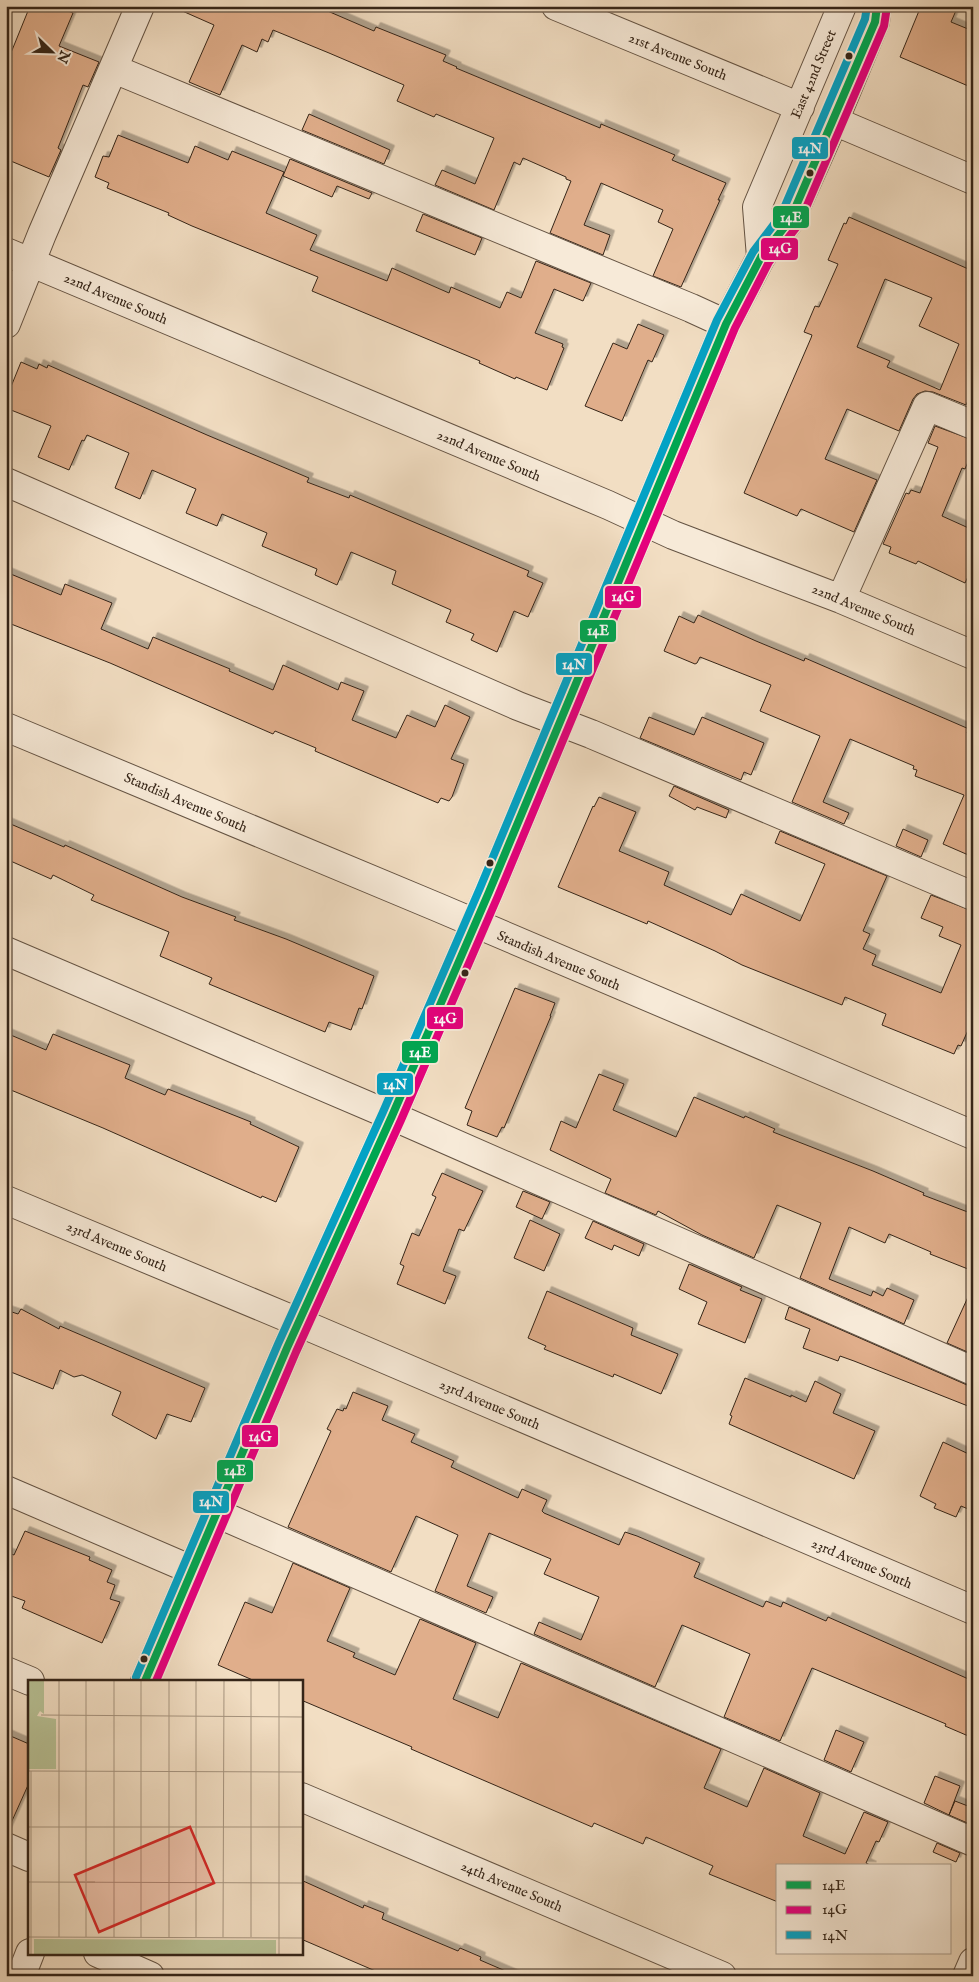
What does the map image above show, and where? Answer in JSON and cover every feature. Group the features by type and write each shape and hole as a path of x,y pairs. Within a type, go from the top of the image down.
{"street":[{"path":"6,324 140,6"},
{"name":"21st Avenue South","path":"556,6 800,107"},
{"name":"East 42nd Street","path":"761,257 757,207 842,6"},
{"path":"145,1680 298,1322 392,1116 726,324 761,257 790,220 875,22 877,6"},
{"path":"114,69 726,324"},
{"path":"834,121 973,180"},
{"name":"22nd Avenue South","path":"6,252 673,535 841,598 973,655"},
{"path":"841,598 927,406 973,425"},
{"path":"6,482 518,706 973,896"},
{"name":"Standish Avenue South","path":"6,727 973,1135"},
{"path":"6,951 392,1116 973,1371"},
{"name":"23rd Avenue South","path":"6,1200 298,1322 973,1610"},
{"path":"6,1490 192,1570"},
{"path":"216,1513 973,1842"},
{"path":"6,1671 28,1680"},
{"name":"24th Avenue South","path":"302,1796 722,1976"},
{"path":"6,1847 28,1857"},
{"path":"21,1976 30,1954"},
{"path":"100,1954 150,1976"},
{"path":"967,1976 973,1962"}],"building":[{"path":"30,6 56,6 73,13 59,46 99,62 88,87 83,85 58,148 61,150 49,177 6,159 6,65"},
{"path":"171,6 316,6 374,31 376,27 446,55 443,61 456,68 600,128 601,124 675,155 672,160 726,183 681,287 653,276 673,229 658,222 663,210 601,183 584,225 610,235 603,255 550,233 571,181 523,158 520,165 514,162 494,210 435,185 442,170 475,184 494,138 436,114 434,117 397,101 404,85 273,30 268,42 262,39 257,52 242,45 220,95 189,82 214,25"},
{"path":"921,6 958,6 951,22 973,31 973,88 900,57"},
{"path":"309,114 390,150 384,164 302,130"},
{"path":"118,135 188,163 195,146 228,160 232,151 284,172 266,213 317,235 310,250 387,281 392,268 449,293 451,287 500,308 507,292 521,298 536,261 591,283 583,301 554,289 535,333 563,344 562,347 564,348 547,390 516,377 515,379 479,363 480,361 312,291 318,277 192,226 168,215 169,213 107,188 109,183 95,177 103,156 109,157"},
{"path":"290,159 372,193 369,199 337,186 332,197 283,176"},
{"path":"423,214 482,238 475,255 416,231"},
{"path":"849,217 973,271 973,389 966,405 933,392 925,391 917,394 899,431 847,409 825,459 877,480 854,532 801,509 797,516 744,493 811,338 812,335 804,332 815,306 819,307 838,264 828,260 844,223 846,224","holes":["885,279 932,298 919,326 959,344 940,390 887,367 890,361 857,347"]},
{"path":"638,324 664,335 652,362 648,360 622,421 585,406 613,343 627,349"},
{"path":"21,362 37,369 39,364 47,368 48,365 309,478 307,482 349,498 350,495 529,571 527,576 543,583 528,617 514,611 497,652 471,640 474,634 446,622 451,610 392,584 396,571 351,552 337,585 315,575 317,569 262,546 267,533 222,514 217,526 186,513 196,489 152,470 140,499 115,488 129,453 87,435 84,441 82,440 69,470 38,457 51,426 6,408 6,399"},
{"path":"935,426 973,440 973,450 965,469 962,468 942,516 973,530 973,566 965,583 918,561 916,564 889,553 891,547 883,544 906,493 909,494 911,490 920,493 938,447 928,443"},
{"path":"6,572 61,595 65,584 112,603 101,629 148,649 153,637 230,669 229,671 273,690 283,665 338,690 341,682 364,691 352,720 396,738 407,715 435,727 445,705 470,717 451,759 464,764 452,797 449,801 441,798 438,803 315,751 316,748 275,731 273,734 110,663 6,622"},
{"path":"698,615 804,661 805,658 969,729 967,733 973,735 973,857 943,844 964,795 915,776 917,770 913,769 914,766 850,739 823,802 849,813 844,824 792,802 820,736 760,711 771,685 700,657 695,664 664,651 679,616 694,623"},
{"path":"649,717 694,735 702,717 764,743 751,775 744,772 741,780 640,738"},
{"path":"674,786 729,810 726,818 697,807 695,810 669,796"},
{"path":"599,797 636,812 619,851 669,872 664,885 731,915 741,894 800,921 825,864 775,843 780,831 887,876 863,931 870,934 863,949 876,955 872,965 941,993 961,945 939,936 943,927 921,918 931,895 973,911 973,1019 961,1046 958,1045 954,1054 882,1025 886,1014 845,997 842,1005 742,965 648,921 647,924 558,887 593,806"},
{"path":"6,822 64,847 65,845 182,897 236,917 234,920 286,939 374,976 362,1009 359,1008 351,1030 329,1022 325,1032 209,984 212,978 160,956 169,932 91,900 94,895 53,875 51,879 6,859"},
{"path":"903,829 928,840 921,857 896,846"},
{"path":"515,988 555,1003 504,1128 502,1127 497,1137 467,1125 472,1111 465,1108"},
{"path":"6,1033 46,1050 53,1034 130,1065 125,1078 165,1095 168,1089 251,1122 250,1124 299,1147 276,1202 262,1196 261,1198 103,1128 6,1088"},
{"path":"599,1074 624,1084 613,1110 676,1137 694,1097 744,1118 745,1116 775,1129 773,1132 873,1171 924,1193 923,1195 973,1214 973,1271 930,1254 931,1252 889,1234 885,1243 849,1227 829,1279 871,1296 873,1291 883,1296 887,1288 914,1300 904,1324 800,1278 821,1223 777,1205 754,1258 702,1235 658,1211 656,1215 605,1193 611,1179 550,1150 561,1121 576,1128"},
{"path":"442,1173 483,1191 464,1231 459,1229 443,1271 456,1276 445,1304 397,1284 404,1266 400,1264 412,1233 419,1236 436,1197 432,1195"},
{"path":"523,1191 550,1202 542,1219 516,1207"},
{"path":"530,1220 560,1234 544,1271 514,1258"},
{"path":"593,1221 644,1244 639,1256 614,1245 612,1250 585,1238"},
{"path":"689,1264 742,1287 740,1290 762,1299 745,1343 698,1324 707,1302 679,1289"},
{"path":"973,1286 973,1353 972,1354 947,1343"},
{"path":"547,1291 633,1328 631,1335 678,1354 661,1394 614,1374 613,1377 544,1349 546,1346 528,1338"},
{"path":"789,1307 973,1386 973,1408 840,1356 838,1361 803,1348 810,1329 785,1319"},
{"path":"21,1309 59,1329 60,1326 205,1388 191,1422 167,1414 156,1439 112,1415 121,1392 82,1375 74,1377 60,1370 53,1389 6,1370 6,1310 18,1314"},
{"path":"745,1378 806,1402 815,1381 841,1394 833,1413 875,1431 854,1479 729,1424 732,1416 730,1415"},
{"path":"353,1392 388,1406 382,1420 415,1434 411,1442 454,1461 451,1467 518,1498 522,1489 547,1500 542,1511 544,1513 619,1545 625,1532 637,1536 700,1563 694,1577 763,1607 766,1601 781,1607 783,1602 826,1621 828,1617 973,1681 973,1738 945,1726 946,1724 812,1668 780,1741 724,1717 750,1654 682,1625 655,1687 534,1634 539,1622 581,1640 599,1597 544,1574 551,1559 489,1533 467,1586 493,1597 486,1613 435,1591 458,1535 416,1516 391,1572 288,1527 331,1431 327,1429 337,1409 343,1411 344,1408 346,1409"},
{"path":"943,1442 973,1456 973,1511 961,1506 956,1517 934,1508 936,1504 920,1496"},
{"path":"25,1531 90,1557 89,1560 112,1570 107,1582 115,1585 110,1599 120,1602 102,1643 22,1608 25,1601 6,1594 6,1552 14,1555"},
{"path":"293,1563 350,1588 327,1641 355,1653 353,1657 395,1675 420,1619 476,1643 453,1699 498,1718 521,1663 721,1749 704,1788 747,1807 764,1768 820,1793 803,1836 845,1854 864,1812 888,1822 879,1842 876,1841 866,1863 868,1864 776,1864 776,1901 709,1874 713,1866 646,1837 643,1844 594,1823 592,1827 302,1700 302,1680 253,1680 218,1665 245,1602 272,1613"},
{"path":"836,1730 864,1742 851,1772 824,1760"},
{"path":"6,1734 28,1744 28,1785 7,1832"},
{"path":"935,1776 960,1786 949,1815 924,1803"},
{"path":"955,1801 973,1808 972,1825 949,1815"},
{"path":"937,1843 960,1853 956,1862 933,1852"},
{"path":"302,1880 363,1908 364,1905 384,1913 382,1919 458,1951 460,1948 481,1957 480,1960 517,1976 387,1976 302,1939"}],"transit line":[{"name":"14N","path":"136,1677 278,1344 383,1112 480,888 717,320 753,252 781,215 865,19 867,6"},
{"name":"14E","path":"145,1680 287,1348 392,1116 489,892 726,324 761,257 790,220 875,22 877,6"},
{"name":"14G","path":"156,1680 296,1352 401,1120 498,896 735,328 769,262 799,224 884,26 887,7"}]}
